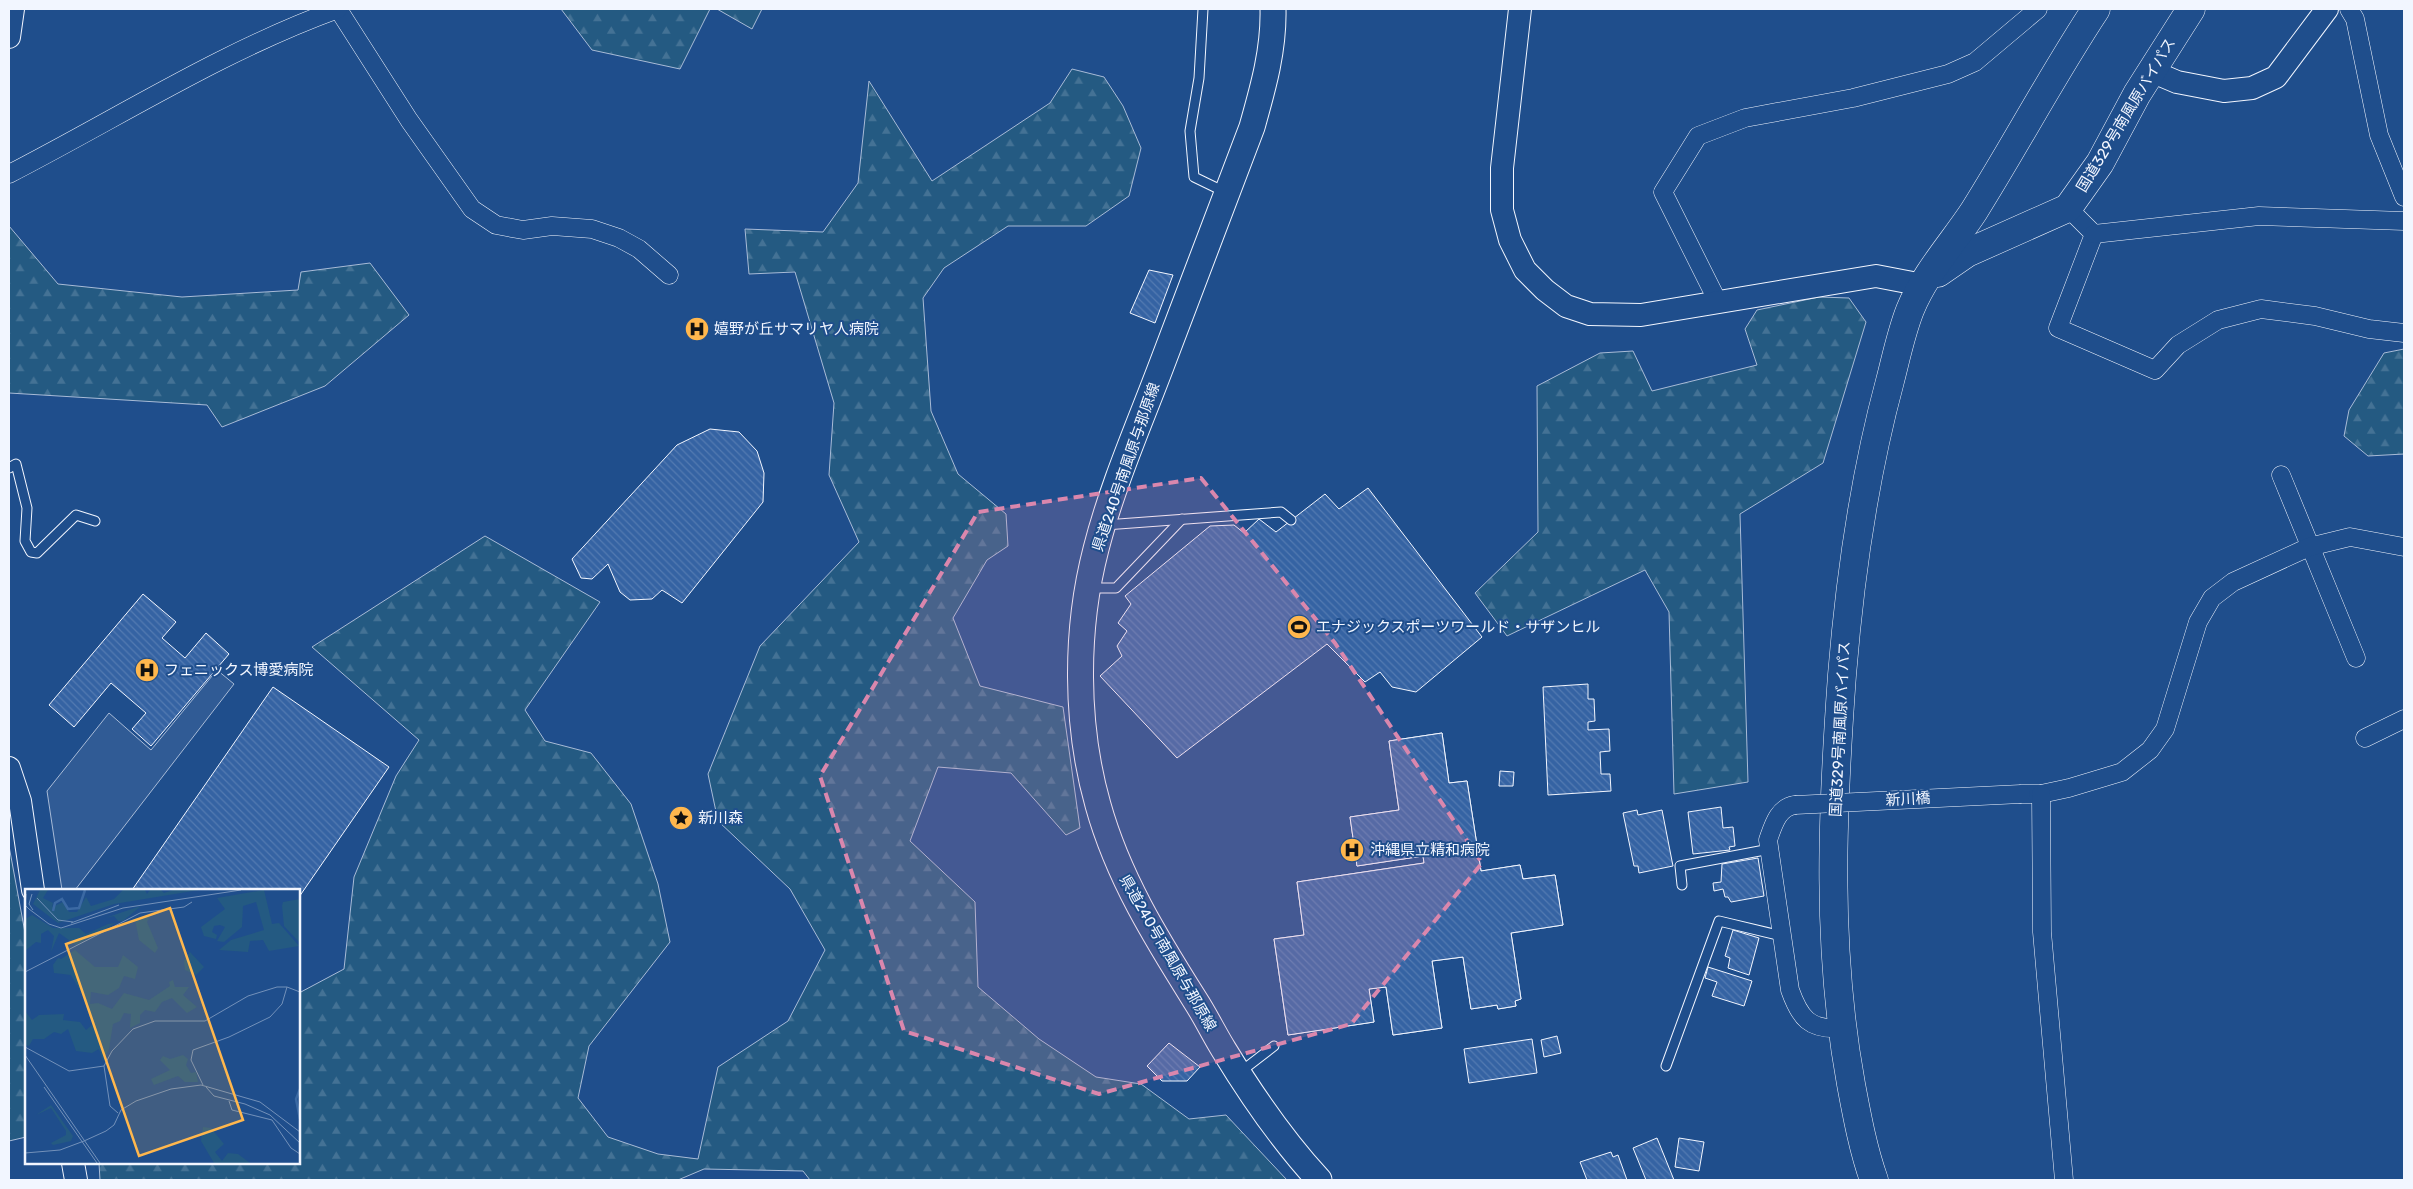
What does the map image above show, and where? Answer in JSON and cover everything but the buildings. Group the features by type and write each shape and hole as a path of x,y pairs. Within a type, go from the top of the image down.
{"highway":[{"name":"国道329号南風原バイパス","path":"1874,1180 1858,1122 1841,1028 1834,953 1833,863 1836,760 1846,628 1863,502 1874,442 1903,334 1911,309 1923,285 1972,213 2096,9"},
{"name":"国道329号南風原バイパス","path":"1923,285 1967,253 2068,208 2100,163 2151,71 2191,9"}],"main road":[{"name":"県道240号南風原与那原線","path":"1273,9 1272,42 1266,77 1252,127 1103,526 1088,588 1081,664 1083,725 1097,803 1108,839 1125,880 1157,940 1239,1073 1295,1154 1319,1180"}],"street":[{"path":"9,37 13,9"},
{"path":"9,174 89,133 214,63 338,9 409,120 472,209 496,225 523,230 552,226 592,229 619,238 639,249 669,275"},
{"path":"1520,9 1502,168 1502,210 1510,240 1525,270 1544,290 1566,306 1590,314 1642,315 1876,276 1923,285"},
{"path":"1718,302 1663,192 1698,136 1745,118 1853,98 1948,74 1975,62 2038,9"},
{"path":"2151,71 2177,82 2224,91 2252,88 2276,77 2327,9"},
{"path":"2349,9 2356,19 2379,135 2404,197"},
{"path":"2068,208 2094,234"},
{"path":"2094,234 2259,216 2404,221"},
{"path":"2094,234 2058,328 2155,370 2178,345 2218,320 2261,309 2315,316 2370,329 2404,333"},
{"path":"2281,475 2356,658"},
{"name":"新川橋","path":"1770,848 1768,840 1776,819 1790,806 2041,794 2122,772 2150,750 2164,729 2198,622 2212,598 2233,582 2309,547 2350,537 2404,547"},
{"path":"2365,738 2404,719"},
{"path":"9,768 20,801 33,889"},
{"path":"2041,794 2042,932 2064,1180"},
{"path":"1770,848 1790,990 1797,1011 1810,1024 1828,1029 1841,1028"},
{"path":"73,1164 76,1180"}],"lane":[{"path":"1203,9 1199,78 1190,131 1194,177 1227,193"},
{"path":"9,468 16,464 27,508 25,541 31,552 37,553 76,515 95,520"},
{"path":"1103,526 1281,512 1291,520"},
{"path":"1088,588 1116,588 1182,519"},
{"path":"1682,884 1680,866 1770,848"},
{"path":"1666,1066 1719,921 1782,936"},
{"path":"1239,1073 1274,1046"}],"highlighted area":[{"path":"1201,478 1335,643 1482,863 1351,1024 1099,1094 904,1031 820,776 978,512"}],"green space":[{"path":"561,9 710,9 680,69 592,50"},
{"path":"717,9 762,9 752,29"},
{"path":"1072,69 1104,77 1123,106 1141,148 1129,196 1086,226 1008,226 944,268 923,298 931,411 958,474 1006,514 1008,546 987,560 953,618 980,686 1063,707 1080,828 1066,835 1011,773 938,767 910,841 975,902 978,987 1039,1039 1096,1077 1141,1084 1189,1119 1226,1115 1287,1180 810,1180 803,1171 704,1169 678,1180 100,1180 99,1164 300,1164 300,992 344,969 354,877 396,776 419,740 312,647 485,536 600,602 525,710 545,741 591,753 631,804 658,884 670,942 589,1046 578,1098 608,1137 658,1154 698,1159 718,1067 788,1021 825,950 790,889 718,821 708,774 760,646 859,542 829,475 834,403 795,272 749,274 745,229 823,232 858,183 869,81 932,181 1050,103"},
{"path":"9,226 58,284 182,297 298,290 301,272 370,263 409,315 325,386 222,427 207,405 9,393"},
{"path":"1819,297 1849,298 1866,322 1823,463 1740,514 1748,782 1674,794 1669,612 1645,570 1507,636 1475,593 1538,532 1537,386 1600,353 1633,351 1652,391 1757,365 1745,329 1757,310"},
{"path":"2404,349 2404,454 2368,456 2344,436 2349,410 2384,353"},
{"path":"9,846 25,933 25,1137 9,1141"}],"shaded area":[{"path":"217,670 234,684 76,889 62,889 47,791 109,713 151,750"}],"place":[{"name":"嬉野が丘サマリヤ人病院","path":"697,329"},
{"name":"エナジックスポーツワールド・サザンヒル","path":"1299,627"},
{"name":"フェニックス博愛病院","path":"147,670"},
{"name":"新川森","path":"681,818"},
{"name":"沖縄県立精和病院","path":"1352,850"}]}
